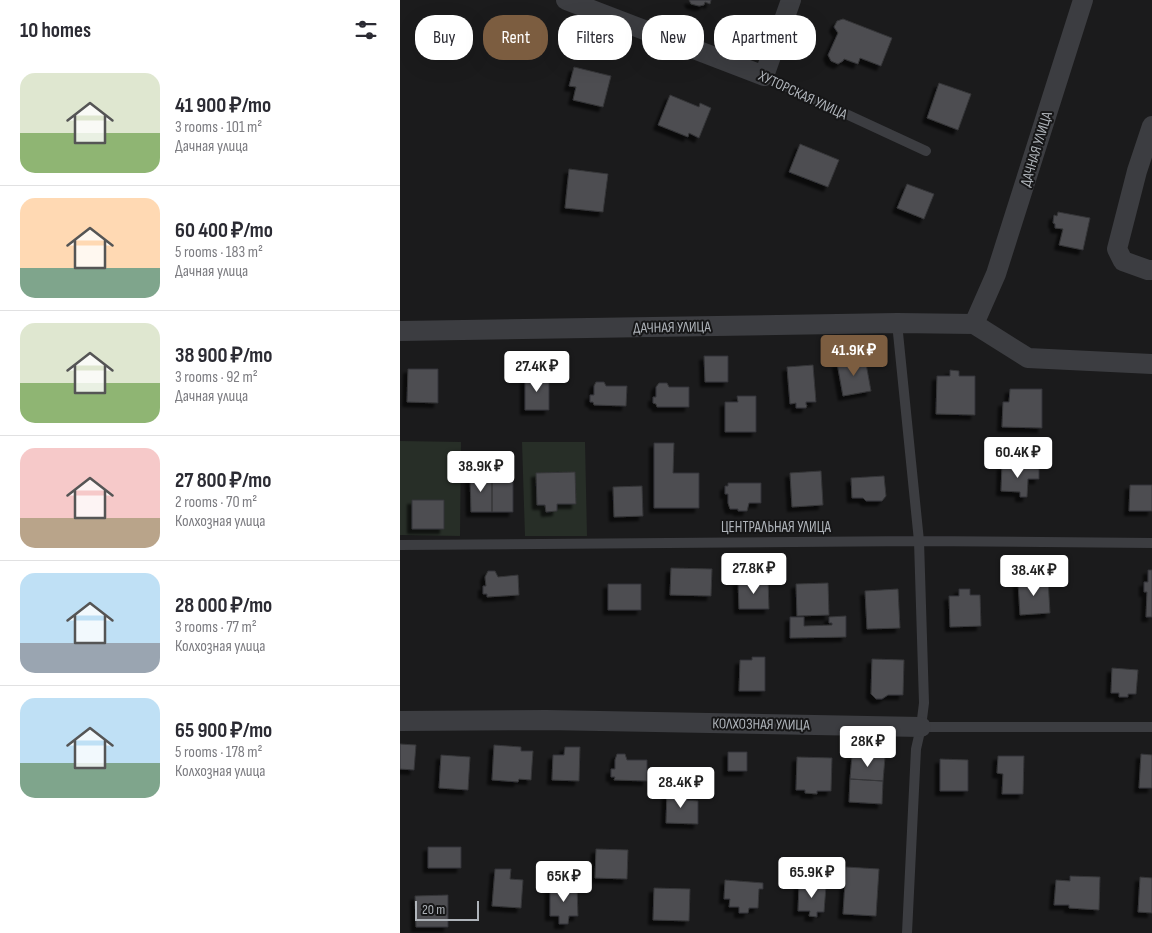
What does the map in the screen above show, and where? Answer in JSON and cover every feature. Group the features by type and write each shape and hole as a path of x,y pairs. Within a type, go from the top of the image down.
{"street":[{"name":"ХУТОРСКАЯ УЛИЦА","path":"566,0 764,76"},
{"path":"764,76 790,0"},
{"name":"ДАЧНАЯ УЛИЦА","path":"400,330 897,323 974,324 996,274 1083,0"},
{"path":"1152,126 1137,171 1118,249 1123,261 1152,270"},
{"path":"974,324 1028,358 1152,364"},
{"name":"КОЛХОЗНАЯ УЛИЦА","path":"400,721 556,720 921,728"}],"lane":[{"name":"ХУТОРСКАЯ УЛИЦА","path":"764,76 926,151"},
{"path":"897,323 919,540 924,703 916,748 908,933"},
{"name":"ЦЕНТРАЛЬНАЯ УЛИЦА","path":"400,545 919,540 1152,543"},
{"name":"КОЛХОЗНАЯ УЛИЦА","path":"921,728 1152,727"}],"shaded area":[{"path":"400,441 461,442 460,536 400,535"},
{"path":"522,442 585,442 587,536 525,536"}],"building":[{"path":"689,0 711,0 710,4 705,2 704,5 699,6 691,4"},
{"path":"843,19 892,38 881,66 860,58 858,64 844,59 838,64 831,61 828,55 838,33 834,27 837,21"},
{"path":"574,67 611,76 603,107 573,100 576,87 569,86"},
{"path":"939,83 971,94 958,130 927,118"},
{"path":"670,95 699,107 700,103 711,108 699,138 689,133 688,137 658,125"},
{"path":"800,144 839,160 828,187 789,172"},
{"path":"569,169 608,174 603,212 565,208"},
{"path":"907,184 934,194 924,219 897,208"},
{"path":"1058,212 1090,218 1083,250 1059,245 1063,229 1055,228 1053,223 1054,215 1057,216"},
{"path":"704,356 728,356 728,382 705,382"},
{"path":"865,358 871,391 843,396 837,363"},
{"path":"813,365 816,402 806,402 806,408 796,408 796,403 790,404 787,367"},
{"path":"408,369 438,369 438,403 407,402"},
{"path":"950,370 959,371 959,376 975,376 975,415 936,414 937,376 950,376"},
{"path":"525,376 549,376 549,410 525,410"},
{"path":"596,382 604,382 606,386 627,386 626,406 594,405 593,402 590,402 590,395 594,395"},
{"path":"659,383 667,383 669,387 689,387 689,407 657,407 653,403 653,397 656,397 656,387"},
{"path":"1010,389 1042,389 1042,428 1002,427 1003,402 1009,402"},
{"path":"737,396 756,396 756,432 725,432 725,402 738,402"},
{"path":"654,443 674,443 673,473 699,473 699,508 654,508"},
{"path":"1002,465 1028,466 1028,468 1039,469 1039,479 1028,479 1027,497 1020,497 1020,492 1001,491"},
{"path":"821,471 823,505 792,507 790,473"},
{"path":"575,472 576,504 557,504 557,511 546,512 545,505 537,505 536,473"},
{"path":"492,474 513,474 513,512 492,512"},
{"path":"492,474 492,512 471,512 470,475"},
{"path":"884,476 886,496 882,501 866,501 863,498 852,498 851,478"},
{"path":"728,483 761,483 761,503 749,503 747,511 730,509 728,494 725,494 725,486 728,486"},
{"path":"1130,485 1152,485 1152,511 1129,511"},
{"path":"642,486 643,516 614,517 613,487"},
{"path":"412,500 444,500 444,529 412,529"},
{"path":"671,568 712,569 711,596 670,595"},
{"path":"1148,570 1152,570 1152,617 1146,617 1147,592 1144,592 1144,582 1148,582"},
{"path":"488,571 495,571 498,577 518,575 519,595 487,597 487,594 483,594 483,586 486,586 485,577"},
{"path":"1033,576 1038,576 1038,580 1048,579 1050,613 1020,615 1018,581 1033,580"},
{"path":"768,580 769,609 739,609 738,581"},
{"path":"828,583 829,615 797,616 796,584"},
{"path":"608,584 641,584 641,610 608,610"},
{"path":"898,589 900,628 867,629 865,591"},
{"path":"959,589 970,589 970,595 980,595 981,626 950,627 949,596 959,596"},
{"path":"846,616 846,637 790,638 790,617 804,617 804,626 832,625 832,623 829,623 829,617"},
{"path":"752,657 765,657 765,691 739,691 740,660 752,660"},
{"path":"872,659 904,660 903,695 888,695 882,699 876,699 871,694"},
{"path":"1112,668 1138,670 1136,694 1128,694 1128,697 1119,697 1119,693 1111,693"},
{"path":"400,744 416,745 414,770 400,769"},
{"path":"494,745 521,747 521,751 533,751 531,780 519,779 518,782 492,780"},
{"path":"565,747 580,747 579,781 552,780 553,755 564,755"},
{"path":"728,752 747,752 747,771 728,771"},
{"path":"617,754 625,754 627,760 647,760 647,781 614,780 615,777 611,777 611,769 615,769"},
{"path":"1141,754 1152,755 1152,788 1139,788"},
{"path":"441,755 470,757 468,790 439,788"},
{"path":"852,756 885,757 883,781 850,779"},
{"path":"998,756 1024,756 1023,794 1002,794 1003,774 997,773"},
{"path":"797,757 832,758 831,791 817,791 817,794 805,793 805,790 796,790"},
{"path":"940,759 968,760 968,791 940,791"},
{"path":"850,779 883,781 882,804 849,802"},
{"path":"667,791 688,792 687,800 698,801 698,824 666,823"},
{"path":"428,847 461,847 461,868 428,868"},
{"path":"596,849 628,850 627,879 595,878"},
{"path":"846,867 879,869 876,916 843,914"},
{"path":"495,869 511,869 510,879 523,880 521,908 492,906"},
{"path":"1070,876 1100,877 1099,910 1069,908 1069,905 1054,905 1056,880 1070,881"},
{"path":"1140,877 1152,878 1152,913 1138,912"},
{"path":"725,880 763,883 763,889 759,889 758,908 749,908 748,913 739,913 739,907 729,907 730,899 724,899"},
{"path":"799,884 826,886 824,912 817,912 817,917 809,916 810,911 798,911"},
{"path":"550,887 577,887 578,916 569,916 568,924 559,924 559,916 550,916"},
{"path":"654,888 690,889 689,921 653,920"},
{"path":"448,895 448,927 416,927 415,896"}]}
